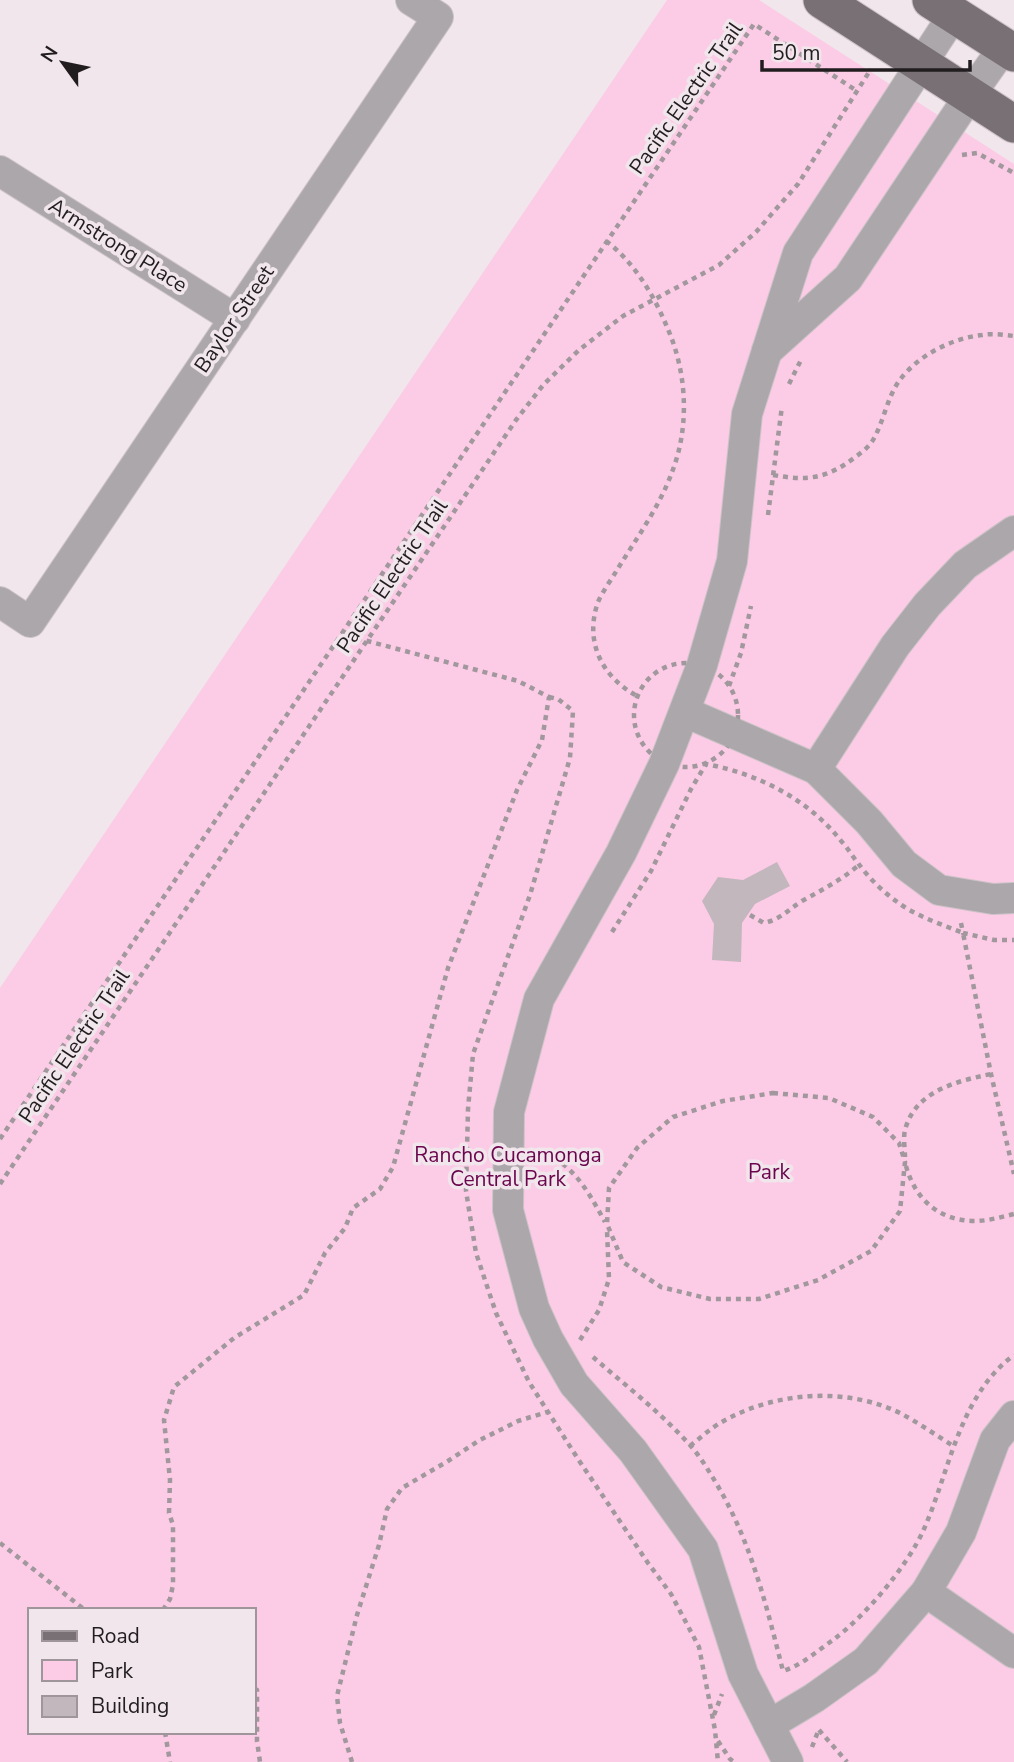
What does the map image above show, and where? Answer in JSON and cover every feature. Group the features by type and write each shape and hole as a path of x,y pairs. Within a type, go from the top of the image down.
{"main road":[{"path":"822,0 1014,124"},
{"path":"943,7 1009,50"}],"street":[{"name":"Baylor Street","path":"0,602 30,622 439,17 411,0"},
{"path":"788,1762 743,1674 703,1549 634,1451 574,1384 534,1308 508,1210 509,1112 540,999 621,853 664,764 702,665 732,561 747,414 798,253 922,63 943,7"},
{"path":"765,354 848,278 970,95 1009,50"},
{"name":"Armstrong Place","path":"0,171 235,318"},
{"path":"816,769 895,646 927,605 965,565 1014,531"},
{"path":"685,712 816,769 869,822 904,864 939,890 993,900 1014,898"},
{"path":"769,1725 814,1698 866,1661 926,1592 961,1532 995,1440 1014,1416"},
{"path":"926,1592 1014,1653"}],"path":[{"name":"Pacific Electric Trail","path":"0,1139 754,24 857,91 798,184 756,232 719,265 623,316 579,350 544,384 516,420 0,1184"},
{"path":"955,156 977,153 1014,173"},
{"path":"606,242 621,252 662,313 681,368 684,402 681,436 672,472 652,513 599,601 594,620 593,640 600,661 611,677 637,696"},
{"path":"773,475 804,479 822,477 842,467 872,442 890,397 900,380 925,357 952,341 982,334 1014,336"},
{"path":"786,392 801,360 809,352"},
{"path":"767,523 782,402"},
{"path":"729,686 741,653 752,605"},
{"path":"341,634 518,681 558,699 573,711 570,758 530,895 473,1054 468,1110 466,1191 476,1253 496,1313 529,1382 671,1594 699,1647 718,1762"},
{"path":"651,755 641,743 635,728 633,712 637,696 645,682 657,672 671,665 687,663"},
{"path":"722,677 737,701 738,718"},
{"path":"164,1608 170,1600 173,1586 173,1525 169,1513 170,1480 164,1420 174,1387 234,1338 304,1295 325,1252 345,1228 353,1208 380,1189 393,1167 448,968 517,790 542,740 549,697"},
{"path":"682,768 706,764 725,750"},
{"path":"706,764 768,783 789,794 808,807 842,841 859,865 897,902 927,919 963,933 1014,1174"},
{"path":"608,938 651,871 706,764"},
{"path":"750,915 764,923 775,920 845,877 859,865"},
{"path":"532,1149 561,1161 575,1174 588,1190 607,1224 624,1262 661,1287 710,1299 759,1299 818,1280 871,1251 900,1210 905,1130 913,1113 927,1097 949,1084 992,1073"},
{"path":"578,1342 599,1310 609,1279 607,1224 610,1188 637,1148 673,1117 723,1101 773,1093 829,1098 873,1117 899,1143 910,1181 932,1209 952,1217 974,1221 1014,1214"},
{"path":"572,1331 585,1349"},
{"path":"591,1355 690,1446 709,1471 730,1508 750,1553 766,1602 783,1671 796,1667 850,1627 878,1597 910,1554 923,1531 978,1394 1014,1355"},
{"path":"690,1446 720,1423 749,1410 781,1400 816,1395 874,1403 900,1413 955,1447"},
{"path":"352,1762 340,1723 337,1696 387,1510 402,1489 480,1440 518,1421 547,1412"},
{"path":"0,1543 82,1608"},
{"path":"256,1690 260,1762"},
{"path":"819,1729 846,1762"},
{"path":"165,1734 170,1762"}],"green space":[{"name":"Rancho Cucamonga Central Park","path":"667,0 759,0 1014,164 1014,1762 0,1762 0,988"}],"building":[{"path":"777,862 790,886 755,904 742,923 741,962 712,960 714,924 702,901 718,877 743,880"}],"park label":[{"name":"Park","path":"769,1172"}]}
